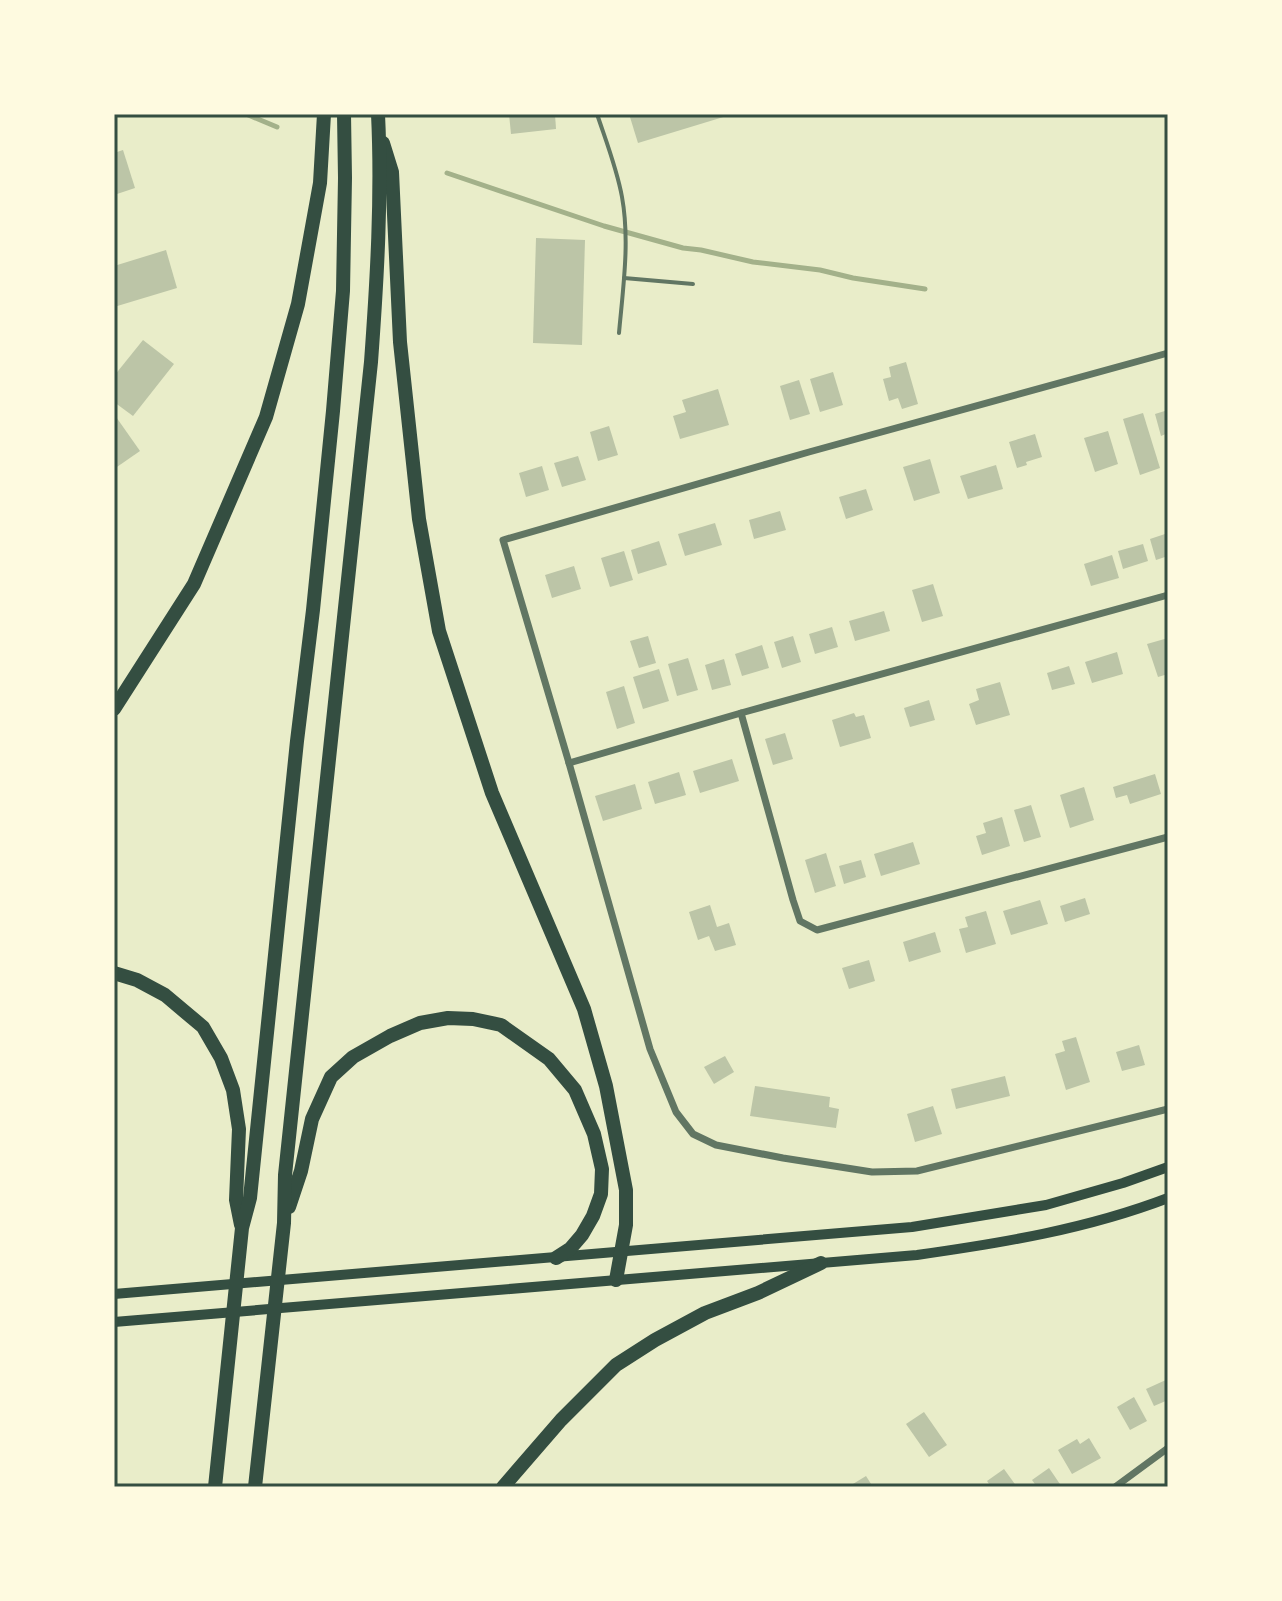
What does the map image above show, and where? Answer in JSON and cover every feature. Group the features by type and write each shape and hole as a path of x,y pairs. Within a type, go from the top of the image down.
{"highway":[{"path":"114,709 194,584 266,417 298,304 320,183 324,114"},
{"path":"215,1487 242,1228 250,1198 333,411 343,291 344,114"},
{"path":"255,1487 371,362 376,295 378,121"},
{"path":"378,121 392,172 400,342 419,519 439,631 492,793 584,1009 606,1086 626,1190 626,1225 616,1280"},
{"path":"114,973 137,980 165,995 203,1027 221,1058 233,1090 239,1129 236,1200 242,1228"},
{"path":"284,1223 301,1171 312,1119 331,1077 353,1057 420,1023 448,1018 473,1019 501,1025 549,1059 575,1090 594,1134 602,1169 601,1194 582,1235 570,1249 556,1258"},
{"path":"503,1487 561,1420 616,1365 705,1313 758,1293 821,1263"}],"main road":[{"path":"114,1294 912,1227 1046,1205 1168,1167"},
{"path":"114,1322 917,1255 997,1244 1075,1227 1168,1198"}],"street":[{"path":"1168,353 503,540 650,1049 676,1112 693,1134 716,1145 783,1158 872,1172 917,1171 1168,1109"},
{"path":"569,763 1168,595"},
{"path":"741,713 800,921 817,930 1168,837"},
{"path":"1115,1487 1168,1448"}],"lane":[{"path":"597,114 622,196 626,226 619,333"},
{"path":"624,278 693,284"}],"building":[{"path":"509,114 555,114 556,129 511,134"},
{"path":"629,114 730,114 730,115 638,143"},
{"path":"123,150 135,188 114,195 114,153"},
{"path":"536,238 585,240 582,345 533,343"},
{"path":"166,250 177,288 114,307 114,266"},
{"path":"143,340 174,364 133,416 114,402 114,376"},
{"path":"906,362 918,404 902,409 898,398 889,401 883,379 891,377 889,367"},
{"path":"833,372 843,405 820,412 810,379"},
{"path":"799,380 810,414 790,420 780,386"},
{"path":"718,389 729,425 680,439 673,416 686,412 682,400"},
{"path":"1168,410 1168,433 1161,436 1155,414"},
{"path":"1143,413 1160,468 1140,475 1123,419"},
{"path":"114,414 140,451 114,469"},
{"path":"609,426 618,455 598,461 590,432"},
{"path":"1108,431 1118,464 1095,472 1084,438"},
{"path":"1035,434 1042,457 1017,468 1009,442"},
{"path":"578,456 586,480 562,487 554,463"},
{"path":"930,459 940,493 914,501 903,467"},
{"path":"996,465 1003,489 968,499 960,476"},
{"path":"542,466 549,490 526,497 519,473"},
{"path":"866,489 873,510 846,519 839,497"},
{"path":"780,511 786,530 754,539 749,520"},
{"path":"715,523 722,545 685,556 678,534"},
{"path":"1168,533 1168,556 1156,560 1150,539"},
{"path":"659,541 667,565 638,574 631,550"},
{"path":"1143,544 1148,561 1123,569 1118,551"},
{"path":"624,551 633,580 610,587 601,558"},
{"path":"1112,555 1119,578 1091,586 1084,564"},
{"path":"574,566 581,589 552,598 545,575"},
{"path":"933,584 943,616 922,622 912,590"},
{"path":"884,611 890,631 855,641 849,621"},
{"path":"832,627 838,647 815,654 809,634"},
{"path":"648,636 656,663 639,668 630,641"},
{"path":"793,636 801,662 782,668 774,642"},
{"path":"1168,638 1168,674 1158,677 1147,644"},
{"path":"762,645 769,668 742,676 735,654"},
{"path":"1117,652 1123,674 1092,683 1085,662"},
{"path":"688,658 698,690 677,696 668,664"},
{"path":"724,659 731,685 712,690 705,665"},
{"path":"1069,666 1075,684 1052,690 1047,673"},
{"path":"659,669 669,701 643,709 633,677"},
{"path":"1000,682 1010,715 976,725 969,704 979,700 976,689"},
{"path":"624,686 635,723 617,729 606,692"},
{"path":"929,700 935,720 910,727 904,708"},
{"path":"854,713 856,717 864,715 871,738 840,747 832,720"},
{"path":"785,733 793,759 773,765 765,739"},
{"path":"732,759 739,781 700,793 693,771"},
{"path":"679,772 686,795 655,804 648,782"},
{"path":"1155,774 1161,794 1130,804 1127,795 1116,798 1113,787"},
{"path":"635,784 642,809 603,821 595,796"},
{"path":"1084,787 1094,820 1070,828 1060,795"},
{"path":"1031,805 1041,837 1024,842 1014,810"},
{"path":"1002,817 1010,846 982,855 976,836 986,833 983,823"},
{"path":"913,842 920,864 881,876 874,854"},
{"path":"826,853 836,886 815,893 805,860"},
{"path":"861,860 866,877 844,884 839,866"},
{"path":"1085,898 1090,914 1065,922 1060,906"},
{"path":"1040,900 1048,924 1011,935 1003,911"},
{"path":"710,905 717,927 729,923 736,945 715,951 709,936 698,940 689,912"},
{"path":"986,911 996,944 966,953 959,929 968,927 965,917"},
{"path":"935,932 941,952 909,962 903,942"},
{"path":"869,960 875,981 849,989 842,968"},
{"path":"1076,1037 1090,1082 1066,1090 1055,1054 1065,1051 1062,1041"},
{"path":"1139,1045 1145,1065 1122,1071 1116,1052"},
{"path":"725,1056 734,1072 714,1084 704,1067"},
{"path":"1005,1076 1010,1096 956,1109 951,1089"},
{"path":"755,1086 830,1097 829,1107 839,1109 836,1128 750,1116"},
{"path":"933,1106 942,1134 915,1142 907,1114"},
{"path":"1168,1379 1168,1400 1154,1406 1146,1389"},
{"path":"1134,1397 1147,1421 1130,1430 1117,1407"},
{"path":"924,1412 947,1445 929,1457 906,1424"},
{"path":"1089,1438 1101,1458 1072,1474 1058,1450 1077,1439 1080,1444"},
{"path":"1049,1468 1062,1487 1037,1487 1032,1480"},
{"path":"1004,1469 1017,1487 991,1487 987,1481"},
{"path":"866,1476 873,1487 848,1487"}],"waterway":[{"path":"246,114 277,127"},
{"path":"447,173 604,226 683,248 925,289"}]}
